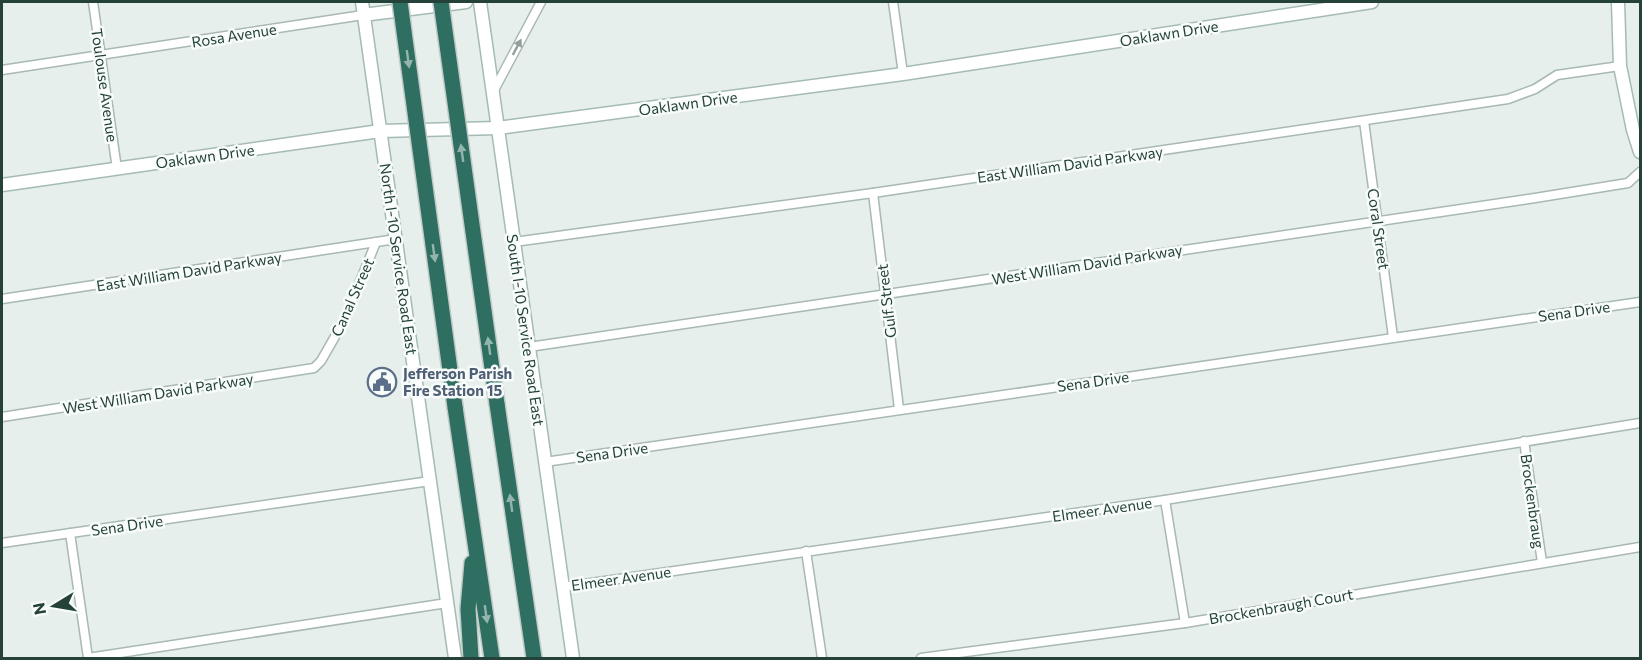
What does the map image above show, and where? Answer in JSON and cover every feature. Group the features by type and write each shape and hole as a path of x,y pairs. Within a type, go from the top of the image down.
{"highway":[{"path":"400,2 492,658"},
{"path":"441,2 534,658"},
{"path":"471,658 468,609 474,536"}],"street":[{"name":"Toulouse Avenue","path":"93,2 117,169"},
{"name":"North I-10 Service Road East","path":"362,2 455,658"},
{"name":"Rosa Avenue","path":"2,70 363,15 466,2"},
{"name":"South I-10 Service Road East","path":"480,2 573,658"},
{"path":"493,92 541,2"},
{"path":"893,2 903,74"},
{"name":"Oaklawn Drive","path":"2,185 380,130 498,128 903,74 1372,2"},
{"path":"1618,2 1620,66 1633,130 1641,152"},
{"name":"East William David Parkway","path":"514,242 873,193 1508,99 1535,89 1557,75 1567,72 1620,66"},
{"name":"Coral Street","path":"1364,121 1393,337"},
{"name":"West William David Parkway","path":"529,347 1628,183 1641,172"},
{"name":"Gulf Street","path":"873,193 899,409"},
{"name":"Canal Street","path":"314,368 321,361 345,319 376,242 396,239"},
{"name":"East William David Parkway","path":"2,299 376,242"},
{"name":"Sena Drive","path":"545,462 1641,302"},
{"name":"West William David Parkway","path":"2,417 314,368"},
{"name":"Elmeer Avenue","path":"563,587 1164,500 1641,423"},
{"name":"Brockenbraug","path":"1524,441 1542,562"},
{"name":"Sena Drive","path":"2,543 430,481"},
{"path":"1164,500 1185,622"},
{"path":"70,534 88,658 447,603"},
{"name":"Brockenbraugh Court","path":"921,658 1185,622 1641,547"},
{"path":"806,551 822,658"}],"place":[{"name":"Jefferson Parish Fire Station 15","path":"382,382"}]}
